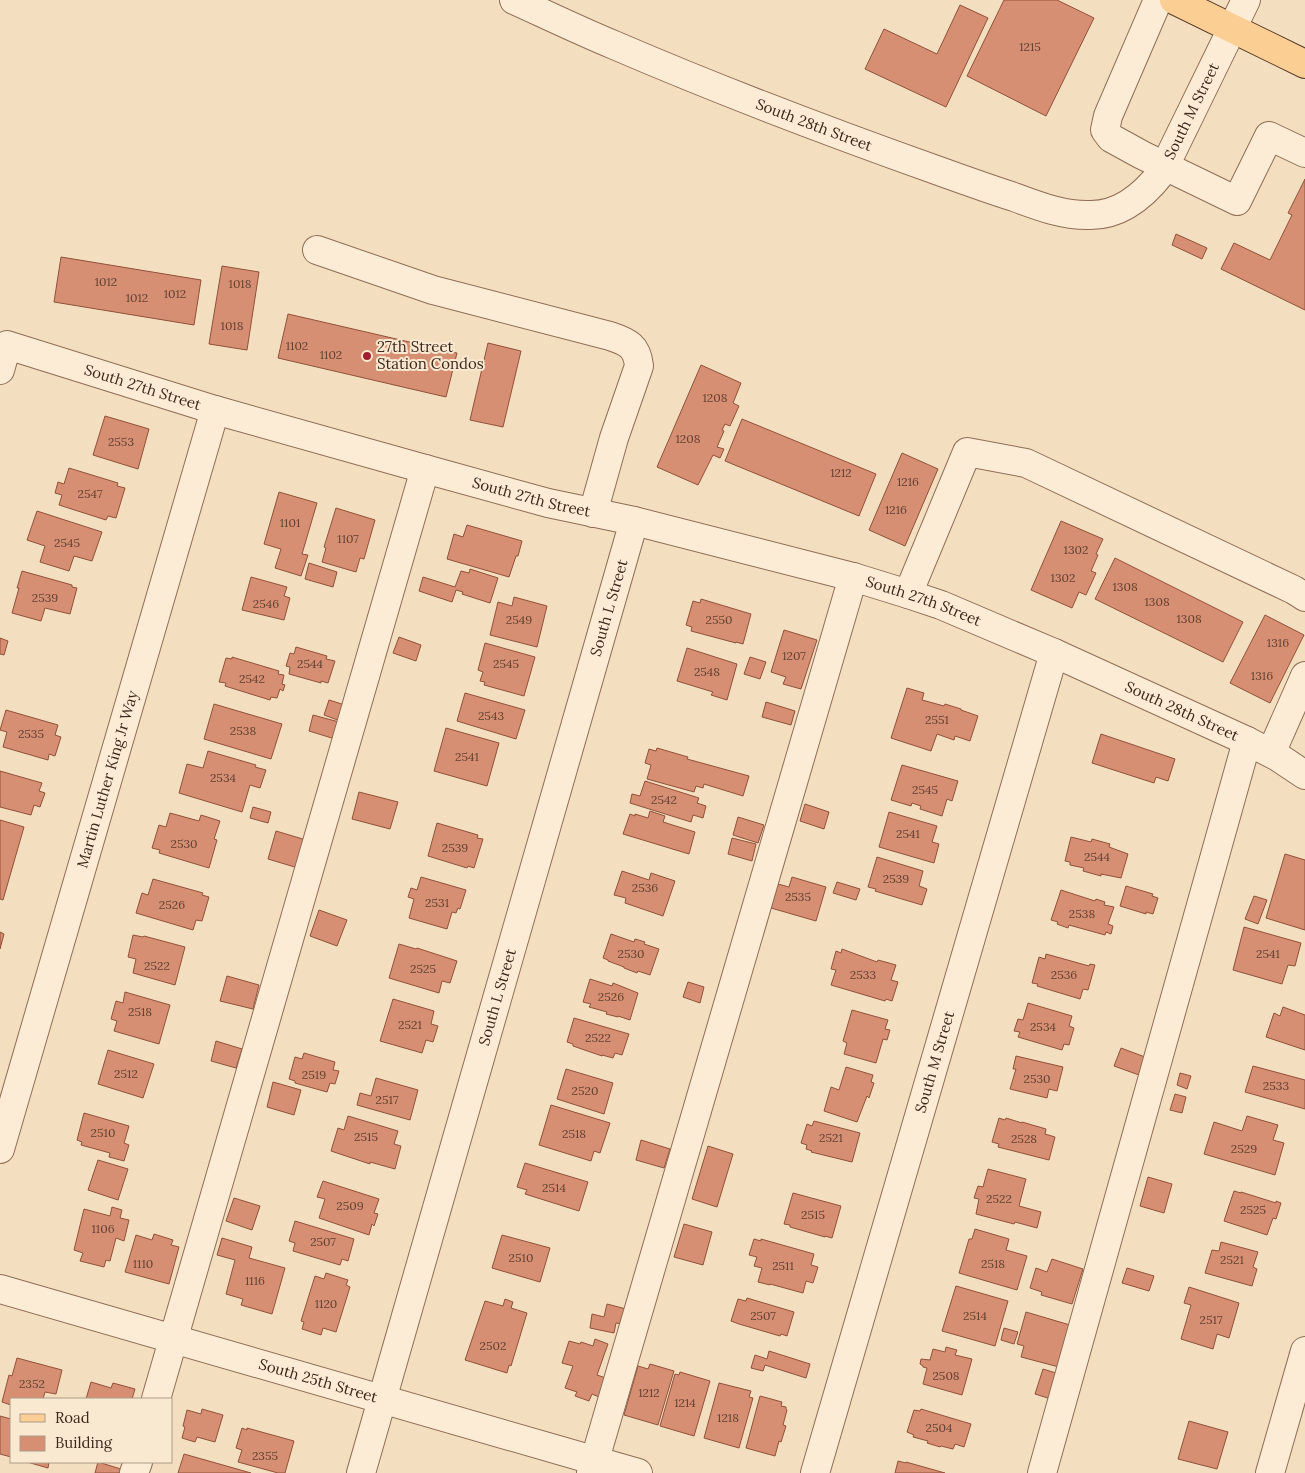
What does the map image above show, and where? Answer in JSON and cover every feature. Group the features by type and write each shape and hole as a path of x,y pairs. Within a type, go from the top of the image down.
{"main road":[{"path":"1174,0 1305,64"}],"street":[{"name":"South 28th Street","path":"514,0 614,45 729,92 863,144 988,189 1043,207 1078,214 1108,213 1121,208"},
{"path":"1158,0 1108,116 1105,130 1111,138 1165,167 1237,201 1269,136 1305,153"},
{"name":"South M Street","path":"1121,208 1145,192 1165,167 1246,0"},
{"path":"317,250 433,290 610,336 628,343 638,356 639,366 614,438 593,513"},
{"name":"South 27th Street","path":"4,357 215,410 548,503 634,521 853,577 941,605 1054,653"},
{"name":"Martin Luther King Jr Way","path":"0,1149 215,410"},
{"path":"908,594 967,452 1026,463 1294,590 1305,597"},
{"path":"156,1398 425,469"},
{"name":"South L Street","path":"361,1473 634,521"},
{"path":"592,1467 853,577"},
{"name":"South 28th Street","path":"1054,653 1247,740 1305,775"},
{"name":"South M Street","path":"815,1473 1054,653"},
{"path":"1271,754 1305,676"},
{"path":"1042,1473 1247,740"},
{"name":"South 25th Street","path":"0,1288 383,1399 592,1467 638,1473"},
{"path":"1270,1473 1305,1351"}],"building":[{"path":"1004,0 1057,0 1094,18 1046,116 967,76"},
{"path":"960,5 988,18 946,107 865,69 884,29 937,54"},
{"path":"1305,179 1305,310 1221,269 1234,243 1270,260 1292,215 1288,213"},
{"path":"1176,234 1207,248 1202,259 1172,245"},
{"path":"61,257 201,280 194,325 54,302"},
{"path":"222,266 259,272 247,350 209,344"},
{"name":"27th Street Station Condos","path":"288,314 457,353 446,397 278,358"},
{"name":"27th Street Station Condos","path":"488,343 521,351 503,427 470,420"},
{"path":"701,365 741,383 733,403 739,406 730,426 725,424 717,447 724,449 720,458 713,455 698,485 657,467"},
{"path":"105,416 149,429 138,469 93,455"},
{"path":"742,419 876,474 859,516 725,461"},
{"path":"902,453 938,469 905,546 869,530"},
{"path":"69,468 118,483 117,486 125,488 116,518 108,516 106,520 59,505 62,495 55,493 58,482 64,484"},
{"path":"279,492 317,503 302,554 308,555 301,576 275,568 281,549 264,544"},
{"path":"336,508 375,520 364,559 360,558 356,572 322,562 326,548 324,547"},
{"path":"37,511 102,532 92,561 74,556 69,571 40,562 45,546 27,540"},
{"path":"1061,521 1103,539 1091,571 1096,573 1086,595 1079,592 1072,608 1031,590"},
{"path":"467,525 522,541 509,577 447,559 454,534 463,537"},
{"path":"1115,558 1243,622 1223,662 1095,599"},
{"path":"309,563 337,572 333,587 305,579"},
{"path":"470,569 498,578 490,603 462,594 463,592 456,590 452,602 419,591 423,577 455,587 461,571 469,573"},
{"path":"22,571 77,588 70,614 45,608 41,621 12,613"},
{"path":"251,577 287,587 284,596 290,598 284,620 242,610"},
{"path":"514,597 547,606 537,647 490,635 498,602 512,606"},
{"path":"701,599 751,614 743,644 691,631 692,627 686,625 693,601 700,603"},
{"path":"1265,615 1304,635 1270,703 1230,683"},
{"path":"784,630 817,640 801,689 783,684 786,677 771,672"},
{"path":"399,637 421,645 416,661 393,653"},
{"path":"0,638 8,641 4,655 0,654"},
{"path":"485,643 535,657 524,696 484,685 485,682 480,681 483,672 478,670"},
{"path":"296,647 327,656 326,659 335,661 328,683 321,681 321,683 289,674 290,667 286,666 290,653 294,654"},
{"path":"687,648 737,664 727,700 711,695 713,692 677,681"},
{"path":"232,657 279,671 278,674 284,675 282,684 285,685 283,691 280,689 277,698 271,697 270,700 225,686 226,683 219,682 226,658 232,659"},
{"path":"750,657 766,662 760,679 744,674"},
{"path":"907,688 924,693 922,700 944,706 945,704 978,716 970,741 955,736 954,740 937,734 931,751 891,738"},
{"path":"465,693 525,710 516,739 457,721"},
{"path":"329,700 348,706 343,722 324,715"},
{"path":"766,702 795,711 791,725 762,717"},
{"path":"214,704 282,724 271,759 204,739"},
{"path":"6,710 58,725 55,735 61,737 55,756 49,754 48,760 3,747 7,732 0,730"},
{"path":"313,715 339,722 335,739 309,731"},
{"path":"446,728 499,743 487,786 434,771"},
{"path":"1101,734 1175,759 1168,781 1156,777 1154,783 1092,763"},
{"path":"657,748 688,757 687,759 749,776 743,796 704,784 703,788 696,786 694,792 647,779 651,765 645,763 649,749 656,751"},
{"path":"208,751 256,765 255,767 266,770 260,788 250,785 242,812 179,793 187,764 203,768"},
{"path":"902,765 958,781 952,801 947,799 942,816 920,809 921,806 912,803 911,806 891,800"},
{"path":"0,771 42,783 39,791 45,793 40,807 34,805 31,815 0,807"},
{"path":"645,781 699,798 697,803 706,806 703,818 693,815 691,822 630,803 632,794 640,796"},
{"path":"359,792 398,802 390,829 352,819"},
{"path":"805,804 829,812 824,829 800,821"},
{"path":"253,807 271,812 268,823 250,818"},
{"path":"650,811 665,816 663,822 695,832 689,854 623,834 630,814 648,818"},
{"path":"889,812 937,826 932,842 939,844 934,863 879,847"},
{"path":"170,813 199,821 201,815 220,821 214,839 217,840 209,868 159,853 160,850 152,848 159,825 166,827"},
{"path":"738,817 764,825 758,843 733,835"},
{"path":"0,820 24,827 3,900 0,899"},
{"path":"437,823 478,835 477,838 483,839 474,868 468,866 467,868 428,856"},
{"path":"276,831 306,840 298,868 268,859"},
{"path":"1071,837 1091,842 1092,839 1110,844 1109,847 1128,854 1121,878 1101,874 1101,876 1083,871 1084,868 1070,865 1070,862 1065,861"},
{"path":"732,838 756,844 752,861 728,854"},
{"path":"1285,854 1305,860 1305,930 1266,918"},
{"path":"877,857 923,871 919,886 927,889 922,905 875,891 876,889 868,887"},
{"path":"622,871 649,880 651,873 675,881 663,916 625,903 626,898 614,895"},
{"path":"421,877 466,890 460,909 458,908 456,913 452,912 447,929 409,918 414,899 408,897 411,888 417,890"},
{"path":"792,877 826,887 816,921 771,908 778,884 789,887"},
{"path":"153,879 203,893 202,895 209,897 202,921 196,920 193,930 136,913 142,893 148,895"},
{"path":"837,882 860,889 856,900 833,893"},
{"path":"1126,886 1153,894 1152,896 1158,898 1153,914 1146,912 1146,914 1120,906"},
{"path":"1061,890 1095,901 1096,899 1105,902 1104,905 1114,907 1108,924 1113,926 1111,934 1106,932 1105,935 1069,925 1068,928 1051,920"},
{"path":"1254,896 1267,900 1258,924 1245,919"},
{"path":"319,910 347,920 337,946 310,936"},
{"path":"1244,927 1301,943 1295,966 1288,965 1282,984 1233,970"},
{"path":"0,932 4,934 0,949"},
{"path":"611,934 634,942 635,939 645,942 644,944 659,949 650,975 638,971 637,973 603,958"},
{"path":"133,935 185,947 175,985 133,973 136,959 128,957"},
{"path":"399,944 457,961 450,983 442,981 439,993 389,978"},
{"path":"842,949 877,962 878,960 896,965 891,980 898,982 892,1001 886,999 885,1001 831,985 836,970 831,969 836,951 841,953"},
{"path":"1046,954 1089,966 1090,964 1095,965 1088,990 1083,989 1080,999 1032,983 1039,957 1045,959"},
{"path":"227,976 259,985 253,1009 220,1001"},
{"path":"590,979 612,986 613,983 638,993 630,1020 606,1014 607,1012 589,1007 591,1004 583,1002"},
{"path":"688,982 704,987 700,1003 683,997"},
{"path":"125,992 170,1005 159,1044 114,1031 117,1021 111,1019 116,1001 123,1003"},
{"path":"393,999 434,1011 431,1024 438,1026 433,1042 426,1040 422,1053 380,1041"},
{"path":"1028,1003 1072,1016 1069,1026 1074,1028 1069,1045 1064,1044 1062,1050 1018,1037 1020,1032 1014,1031 1018,1019 1023,1020"},
{"path":"1283,1007 1305,1015 1305,1050 1266,1037 1274,1013 1280,1016"},
{"path":"852,1010 888,1020 885,1029 890,1030 887,1040 883,1039 876,1063 844,1054 847,1043 843,1041"},
{"path":"574,1018 629,1034 622,1055 615,1053 613,1058 602,1056 567,1042"},
{"path":"216,1041 242,1049 236,1068 211,1061"},
{"path":"1121,1048 1145,1057 1139,1075 1114,1066"},
{"path":"108,1050 154,1064 143,1098 98,1084"},
{"path":"304,1053 335,1062 333,1070 339,1071 335,1084 330,1083 327,1092 295,1083 295,1081 289,1079 295,1057 302,1059"},
{"path":"1016,1056 1063,1067 1057,1091 1049,1089 1047,1098 1010,1089 1016,1069 1013,1069"},
{"path":"1253,1066 1305,1080 1305,1109 1245,1092"},
{"path":"846,1067 873,1075 871,1082 874,1083 869,1098 867,1096 857,1122 824,1111 831,1087 839,1090"},
{"path":"566,1069 613,1083 604,1114 557,1099"},
{"path":"1180,1073 1191,1076 1187,1089 1177,1085"},
{"path":"376,1078 418,1090 410,1120 357,1105 360,1093 371,1096"},
{"path":"273,1082 301,1090 294,1115 267,1107"},
{"path":"1175,1094 1186,1097 1182,1113 1170,1110"},
{"path":"551,1105 610,1123 600,1153 594,1151 591,1161 539,1145"},
{"path":"84,1113 129,1126 124,1143 129,1145 124,1161 109,1157 110,1153 81,1145 82,1142 77,1140"},
{"path":"348,1116 398,1131 394,1144 401,1146 395,1169 370,1162 370,1164 331,1151 338,1128 344,1130"},
{"path":"1247,1116 1278,1125 1273,1140 1284,1143 1275,1175 1204,1154 1214,1122 1242,1131"},
{"path":"999,1118 1005,1120 1006,1118 1046,1129 1045,1134 1055,1137 1049,1160 998,1147 999,1144 992,1142"},
{"path":"814,1121 860,1133 852,1162 811,1152 806,1149 807,1145 801,1143 807,1124 812,1126"},
{"path":"641,1140 670,1149 664,1168 636,1160"},
{"path":"708,1146 733,1154 717,1207 692,1199"},
{"path":"98,1160 128,1169 118,1200 88,1190"},
{"path":"525,1163 588,1182 579,1211 525,1194 527,1190 517,1187"},
{"path":"988,1169 1026,1179 1019,1206 1041,1212 1037,1228 976,1214 979,1199 974,1198 978,1186 983,1187"},
{"path":"1148,1177 1172,1184 1164,1213 1140,1206"},
{"path":"323,1181 379,1199 374,1213 378,1214 374,1226 372,1224 369,1235 319,1218 325,1199 317,1197"},
{"path":"1234,1191 1281,1203 1276,1219 1273,1218 1267,1235 1224,1221"},
{"path":"793,1193 841,1206 832,1238 784,1224"},
{"path":"234,1198 260,1206 252,1230 226,1221"},
{"path":"112,1207 122,1210 120,1218 129,1220 124,1241 116,1238 110,1261 106,1260 104,1267 80,1261 83,1253 74,1250 84,1209 110,1216"},
{"path":"295,1221 354,1239 348,1261 342,1259 340,1265 293,1251 295,1243 289,1241"},
{"path":"684,1224 712,1232 703,1265 674,1257"},
{"path":"975,1229 1009,1239 1006,1250 1027,1256 1017,1290 959,1273 969,1239 972,1239"},
{"path":"154,1234 173,1240 171,1245 179,1247 169,1284 125,1272 136,1235 152,1240"},
{"path":"502,1235 550,1248 540,1282 492,1268"},
{"path":"222,1238 252,1247 249,1258 285,1268 272,1314 241,1305 243,1299 226,1294 235,1260 217,1255"},
{"path":"754,1239 761,1241 761,1239 814,1254 811,1265 818,1267 813,1283 806,1281 803,1293 758,1282 762,1268 754,1266 757,1257 749,1255"},
{"path":"1221,1242 1258,1252 1253,1267 1257,1269 1252,1286 1205,1273 1212,1250 1219,1251"},
{"path":"1052,1259 1083,1269 1072,1304 1041,1295 1042,1292 1030,1288 1036,1268 1047,1272"},
{"path":"1127,1268 1154,1276 1149,1291 1122,1283"},
{"path":"326,1273 348,1280 346,1285 350,1287 336,1332 323,1328 321,1335 302,1329 304,1322 301,1321 315,1276 324,1279"},
{"path":"956,1286 1008,1301 995,1346 942,1331"},
{"path":"1189,1287 1239,1303 1229,1338 1217,1334 1213,1349 1181,1339 1191,1305 1184,1303"},
{"path":"747,1298 794,1312 787,1336 781,1334 780,1336 731,1321 738,1299 746,1301"},
{"path":"505,1299 513,1302 511,1308 527,1313 511,1366 509,1365 507,1373 465,1360 485,1301 503,1306"},
{"path":"607,1304 626,1309 623,1324 616,1323 614,1333 590,1328 592,1314 604,1317"},
{"path":"1026,1312 1070,1325 1059,1367 1021,1357 1024,1346 1017,1344"},
{"path":"1004,1328 1018,1332 1014,1344 1001,1340"},
{"path":"595,1339 608,1344 597,1375 606,1378 599,1397 592,1394 589,1401 575,1396 577,1392 565,1388 573,1366 562,1363 569,1341 593,1346"},
{"path":"946,1347 957,1350 955,1355 972,1359 962,1395 923,1384 927,1368 920,1364 921,1359 930,1360 933,1349 945,1352"},
{"path":"769,1351 810,1364 806,1378 765,1365 763,1371 751,1368 755,1355 767,1359"},
{"path":"17,1358 62,1370 56,1394 45,1392 43,1398 10,1398 10,1405 2,1402 9,1375 12,1376"},
{"path":"650,1364 674,1371 658,1425 624,1415 638,1366 648,1369"},
{"path":"1043,1369 1062,1375 1054,1400 1035,1394"},
{"path":"680,1372 710,1381 694,1436 660,1426 675,1374 679,1375"},
{"path":"91,1382 111,1388 113,1383 135,1389 132,1398 86,1398"},
{"path":"719,1383 751,1391 749,1397 753,1398 739,1448 704,1438"},
{"path":"760,1396 782,1402 781,1406 786,1407 787,1410 783,1425 786,1426 775,1456 746,1448"},
{"path":"202,1409 223,1415 215,1442 197,1437 195,1442 182,1438 187,1410 201,1414"},
{"path":"921,1409 971,1424 964,1447 955,1444 953,1449 940,1447 913,1437 914,1435 907,1432 914,1410 920,1411"},
{"path":"0,1416 10,1419 10,1457 0,1454"},
{"path":"1189,1421 1228,1432 1217,1469 1178,1459"},
{"path":"242,1428 294,1441 285,1473 278,1473 238,1462 242,1450 236,1448"},
{"path":"184,1454 251,1473 178,1473"},
{"path":"898,1461 906,1462 945,1473 895,1473"},
{"path":"30,1463 49,1463 48,1468"},
{"path":"98,1463 121,1469 119,1473 95,1473"}],"place":[{"name":"27th Street Station Condos","path":"367,356"}]}
